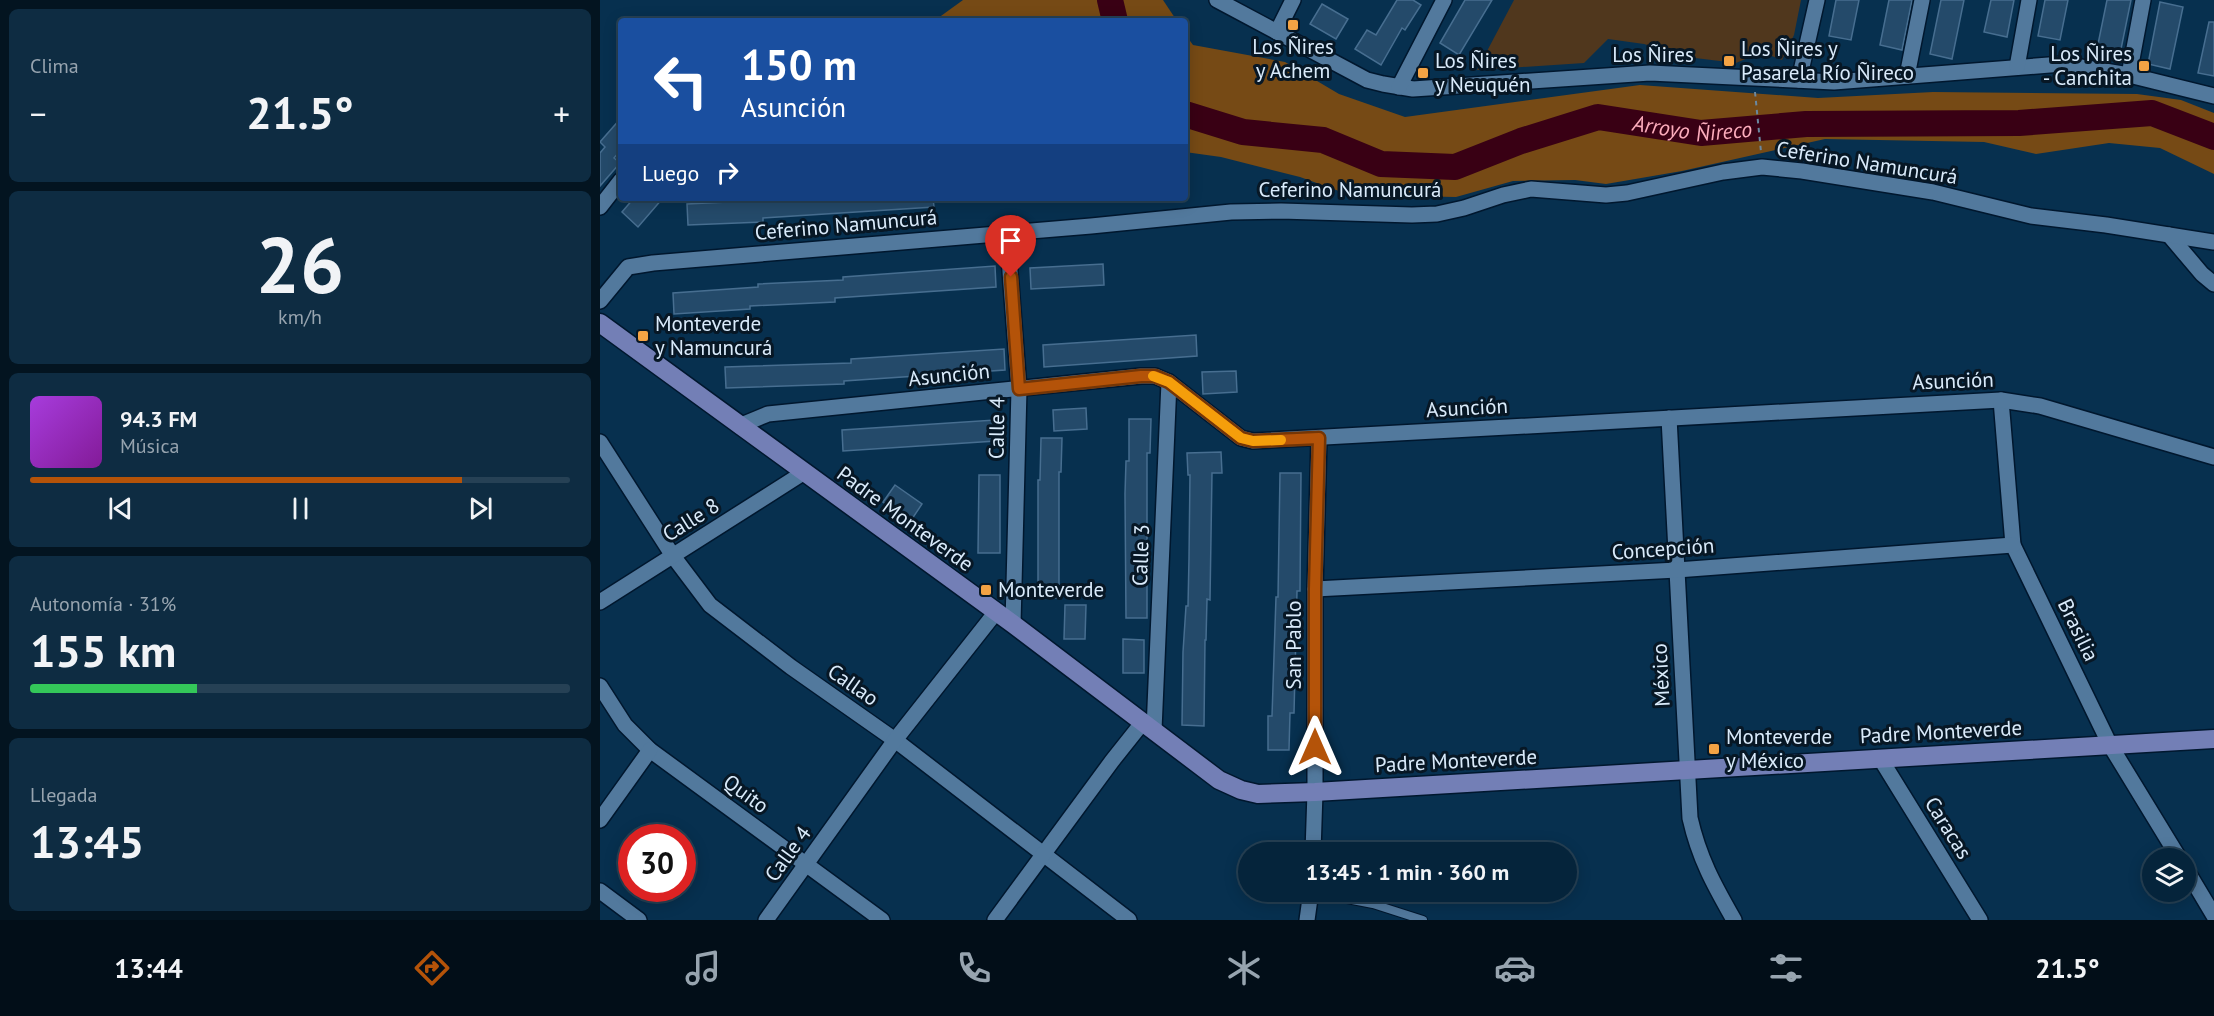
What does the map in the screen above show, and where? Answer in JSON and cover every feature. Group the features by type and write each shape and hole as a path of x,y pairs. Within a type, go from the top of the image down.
{"street":[{"name":"Los Ñires","path":"1217,0 1367,80 1413,89 1650,73 1834,82 2062,64 2129,75 2214,96"},
{"path":"1277,32 1293,0"},
{"path":"1399,87 1444,0"},
{"path":"1799,80 1816,0"},
{"path":"1906,76 1922,0"},
{"path":"2017,66 2029,0"},
{"path":"2129,75 2143,0"},
{"name":"Ceferino Namuncurá","path":"600,301 628,267 653,263 1231,212 1437,214 1531,189 1606,195 1627,193 1723,172 1762,167 1802,171 1933,192 2031,216 2214,242"},
{"path":"600,207 618,184"},
{"name":"Calle 4","path":"1007,232 1019,389 1013,624"},
{"path":"2169,235 2202,274 2214,284"},
{"name":"Padre Monteverde","path":"600,322 803,473 1013,624 1219,780 1241,790 1258,794 1315,792 2214,739"},
{"name":"Asunción","path":"740,426 768,414 1155,376 1169,382 1241,438 1253,441 2001,400 2040,406 2214,457"},
{"name":"Calle 3","path":"1149,726 1169,382"},
{"name":"Brasilia","path":"2001,400 2013,545 2110,745 2173,848"},
{"name":"México","path":"1669,418 1690,818 1696,846 1709,876 1734,920"},
{"name":"San Pablo","path":"1312,842 1319,438"},
{"name":"Callao","path":"600,442 673,556 710,605 733,624 896,740 1129,920"},
{"name":"Calle 8","path":"600,602 803,473"},
{"name":"Concepción","path":"1315,589 1677,570 2013,545"},
{"name":"Calle 4","path":"766,920 896,740 996,612"},
{"name":"Quito","path":"600,686 625,725 650,750 882,920"},
{"path":"995,920 1044,853 1149,726"},
{"path":"600,820 650,750"},
{"name":"Caracas","path":"1880,758 1980,920"},
{"path":"2196,886 2214,916"},
{"path":"600,891 639,920"},
{"path":"1307,920 1310,902"}],"lane":[{"path":"1363,902 1424,920"}],"path":[{"path":"1753,78 1760,142"}],"shaded area":[{"path":"963,0 1163,0 1175,18 938,18"},
{"path":"1514,0 1801,0 1794,35 1782,60 1762,52 1736,63 1687,57 1644,44 1608,39 1584,63 1477,70"},
{"path":"1188,38 1193,45 1285,62 1339,94 1405,117 1640,85 1818,98 1933,92 2137,94 2181,100 2214,113 2214,174 2160,148 2109,143 2036,154 1984,142 1825,139 1682,171 1606,184 1575,180 1513,181 1456,197 1350,195 1300,177 1221,157 1188,152"}],"building":[{"path":"1397,0 1413,0 1421,5 1405,30 1402,28 1381,65 1355,49 1367,30 1376,35"},
{"path":"1465,0 1492,0 1459,55 1440,43"},
{"path":"1836,0 1859,0 1851,40 1829,36"},
{"path":"1889,0 1912,0 1902,50 1880,45"},
{"path":"1941,0 1964,0 1952,59 1930,54"},
{"path":"1991,0 2014,0 2007,37 1984,32"},
{"path":"2045,0 2068,0 2060,40 2038,36"},
{"path":"2107,0 2131,0 2120,54 2097,49"},
{"path":"2160,2 2183,7 2170,69 2148,64"},
{"path":"1322,4 1348,19 1336,39 1310,24"},
{"path":"2209,22 2214,22 2214,76 2198,73"},
{"path":"618,121 618,153 614,158 618,161 618,165 600,186 600,153 605,147 600,142"},
{"path":"631,201 660,201 638,227 622,212"},
{"path":"750,201 933,201 934,207 763,218 763,222 688,225 687,204"},
{"path":"1103,264 1104,285 1031,289 1030,268"},
{"path":"995,266 996,287 835,298 835,302 750,306 750,309 674,314 673,293 758,287 758,284 843,280 843,277"},
{"path":"1196,335 1197,356 1044,367 1043,345"},
{"path":"1004,349 1005,370 844,381 844,384 726,388 725,367 851,363 851,359"},
{"path":"1236,371 1237,392 1203,394 1202,372"},
{"path":"1086,408 1087,429 1054,431 1053,410"},
{"path":"1129,419 1151,419 1150,453 1147,453 1147,618 1126,618 1125,494 1126,461 1129,461"},
{"path":"995,420 996,441 843,451 842,430"},
{"path":"1041,438 1062,438 1061,472 1059,472 1059,598 1038,598 1038,480 1040,480"},
{"path":"1221,452 1222,473 1212,473 1210,600 1207,599 1204,726 1182,725 1183,652 1186,606 1188,606 1189,558 1190,475 1188,475 1187,453"},
{"path":"1280,473 1301,473 1300,591 1297,591 1294,713 1290,713 1289,750 1268,750 1268,716 1272,716 1276,597 1278,597"},
{"path":"979,475 1000,475 1000,553 978,553"},
{"path":"895,485 922,504 910,522 883,502"},
{"path":"1065,605 1086,605 1085,639 1064,639"},
{"path":"1123,639 1144,640 1144,673 1123,673"}],"waterway":[{"name":"Arroyo Ñireco","path":"1110,0 1114,18"},
{"name":"Arroyo Ñireco","path":"1188,115 1243,132 1323,140 1381,164 1455,167 1521,141 1598,117 1701,133 1806,124 2019,123 2152,113 2214,137"}],"slow traffic":[{"path":"1153,376 1169,382 1241,438 1253,441 1281,440"}],"place":[{"name":"Los Ñires y Achem","path":"1293,25"},
{"name":"Los Ñires y Pasarela Río Ñireco","path":"1729,61"},
{"name":"Los Ñires - Canchita","path":"2144,66"},
{"name":"Los Ñires y Neuquén","path":"1423,73"},
{"name":"Monteverde y Namuncurá","path":"643,336"},
{"name":"Monteverde","path":"986,590"},
{"name":"Monteverde y México","path":"1714,749"}],"route":[{"path":"1011,277 1019,389 1155,376 1169,382 1241,438 1253,441 1319,438 1315,589 1315,747"}]}
